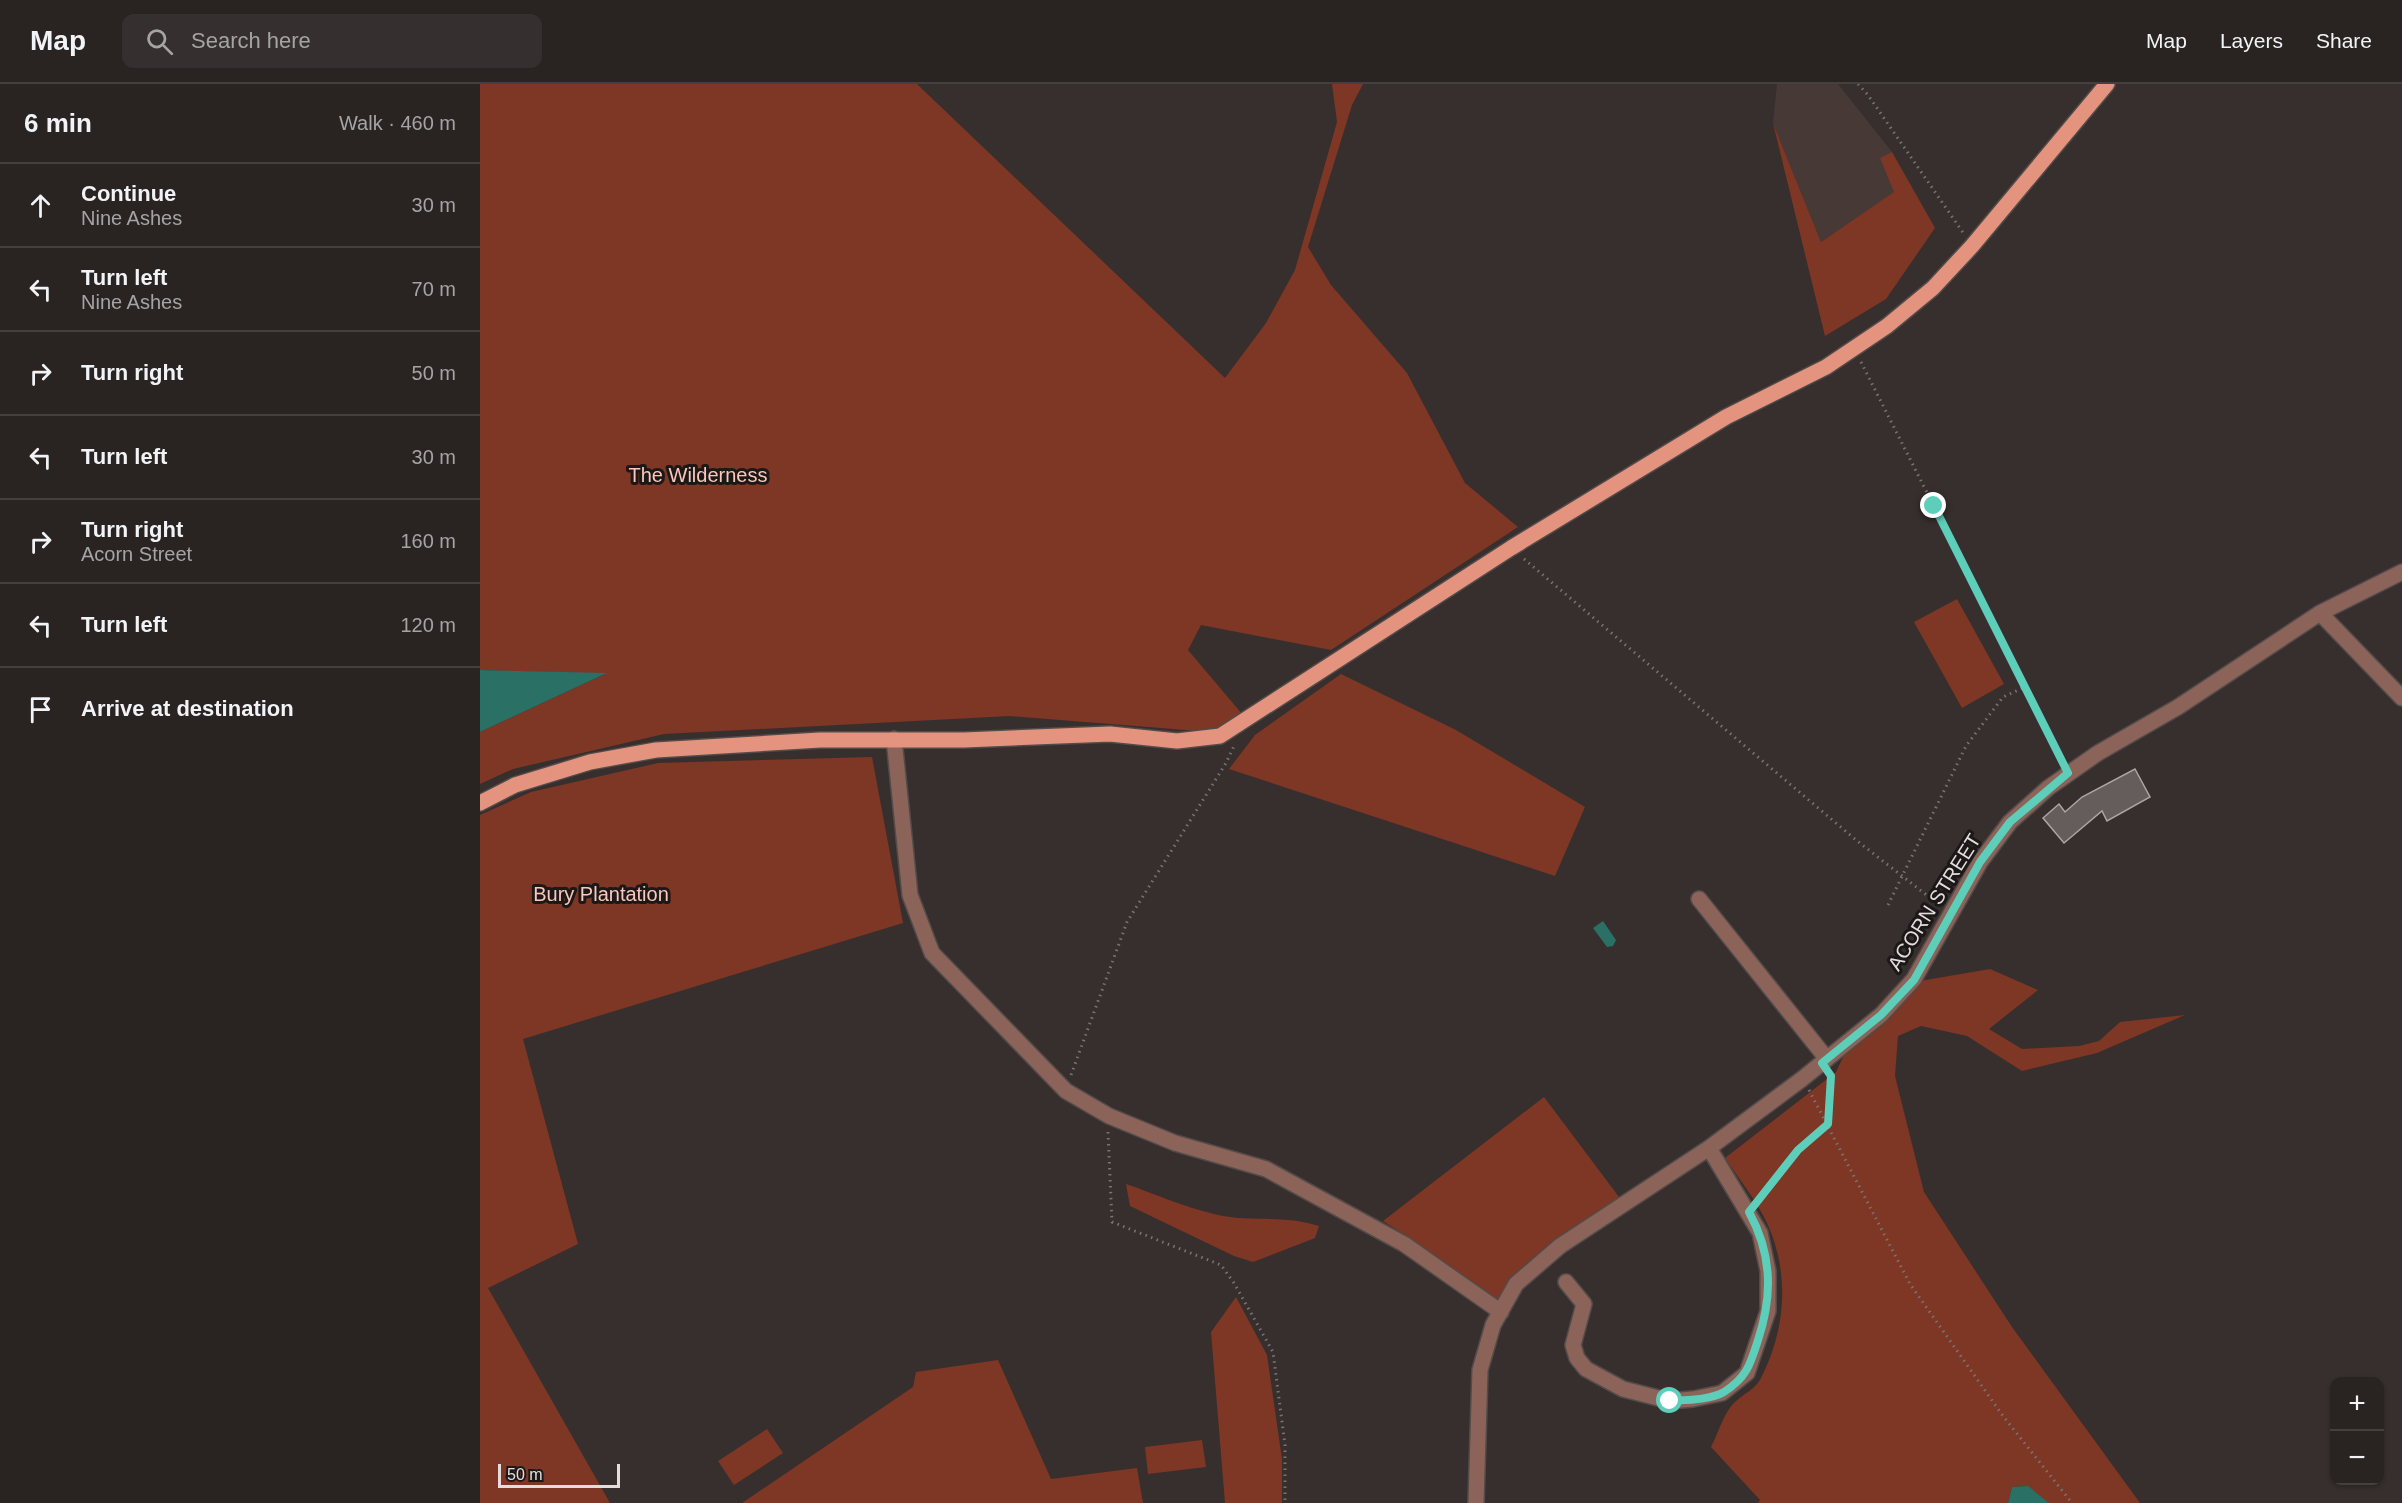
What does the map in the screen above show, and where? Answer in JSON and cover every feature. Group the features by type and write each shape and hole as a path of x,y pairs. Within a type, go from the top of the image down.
{"main road":[{"path":"480,802 515,786 590,762 656,750 894,739 964,740 1110,734 1177,741 1220,736 1245,722 1511,548 1726,417 1826,367 1854,349 1933,288 1972,246 2107,84"}],"street":[{"name":"ACORN STREET","path":"1476,1503 1480,1370 1493,1324 1516,1284 1560,1246 1709,1148 1802,1079 1881,1015 1914,980 1980,862 2010,822 2068,773 2178,707 2320,613 2402,572"},
{"path":"2320,613 2402,698"},
{"path":"894,739 910,895 932,953 1066,1091 1109,1116 1174,1143 1266,1169 1404,1244 1501,1311"},
{"path":"1699,899 1824,1061"},
{"path":"1566,1282 1584,1304 1573,1345 1577,1358 1586,1369 1623,1389 1670,1401 1722,1393 1748,1373 1768,1311 1766,1262 1760,1233 1709,1148"}],"path":[{"path":"1858,84 1972,246"},
{"path":"1854,349 2068,773"},
{"path":"1511,548 1950,913"},
{"path":"1888,905 1966,746 2003,697 2025,687"},
{"path":"1066,1091 1127,922 1226,764 1245,722"},
{"path":"1749,1212 1798,1150 1828,1124 1831,1076 1824,1061"},
{"path":"1802,1079 1828,1124 1910,1284 2003,1416 2072,1503"},
{"path":"1109,1116 1112,1222 1221,1265 1234,1283 1273,1353 1285,1445 1285,1503"}],"shaded area":[{"path":"1777,84 1838,84 1892,152 1881,158 1895,192 1821,242 1773,123"},
{"path":"480,670 607,673 480,732"},
{"path":"1603,921 1616,940 1613,946 1607,947 1593,928"},
{"path":"2028,1486 2049,1503 2008,1503 2012,1487"}],"green space":[{"name":"The Wilderness","path":"480,84 917,84 1225,378 1266,323 1295,270 1337,122 1332,84 1363,84 1352,105 1308,247 1331,285 1407,373 1465,483 1518,527 1331,650 1201,625 1188,650 1248,721 1211,732 1010,716 664,734 513,769 480,784 480,732 605,674 480,670"},
{"path":"1773,123 1821,242 1894,192 1880,158 1892,152 1935,228 1886,299 1825,336"},
{"path":"1957,599 2004,684 1962,708 1914,622"},
{"path":"1341,674 1456,730 1585,807 1555,876 1229,769 1255,735"},
{"name":"Bury Plantation","path":"872,757 903,923 523,1039 578,1244 488,1288 610,1503 480,1503 480,815 531,792 658,763"},
{"path":"1990,969 2038,990 1989,1029 2022,1049 2079,1046 2099,1041 2120,1022 2185,1015 2097,1053 2022,1071 1967,1036 1921,1026 1898,1036 1895,1076 1924,1192 2012,1327 2140,1503 2049,1503 2027,1486 2012,1487 2008,1503 1758,1503 1760,1500 1711,1447 1728,1411 1761,1378 1776,1340 1780,1321 1782,1281 1779,1261 1767,1223 1753,1198 1725,1158 1836,1072 1844,1055 1920,981"},
{"path":"1544,1097 1622,1201 1523,1279 1501,1317 1410,1238 1383,1221"},
{"path":"1126,1184 1181,1204 1227,1217 1292,1220 1319,1226 1315,1238 1253,1262 1234,1256 1130,1206"},
{"path":"1236,1297 1267,1355 1282,1459 1282,1503 1225,1503 1211,1332"},
{"path":"998,1360 1051,1479 1137,1468 1143,1503 742,1503 913,1387 916,1372"},
{"path":"767,1429 783,1453 734,1485 718,1461"},
{"path":"1202,1440 1206,1467 1148,1474 1145,1447"}],"building":[{"path":"2135,769 2150,797 2107,821 2102,811 2064,843 2043,818 2059,804 2065,812 2082,797"}],"route":[{"path":"1670,1401 1722,1393 1748,1373 1768,1311 1768,1271 1760,1233 1749,1212 1798,1150 1828,1124 1831,1076 1822,1063 1881,1015 1914,980 1980,862 2010,822 2068,773 1934,506"}]}
